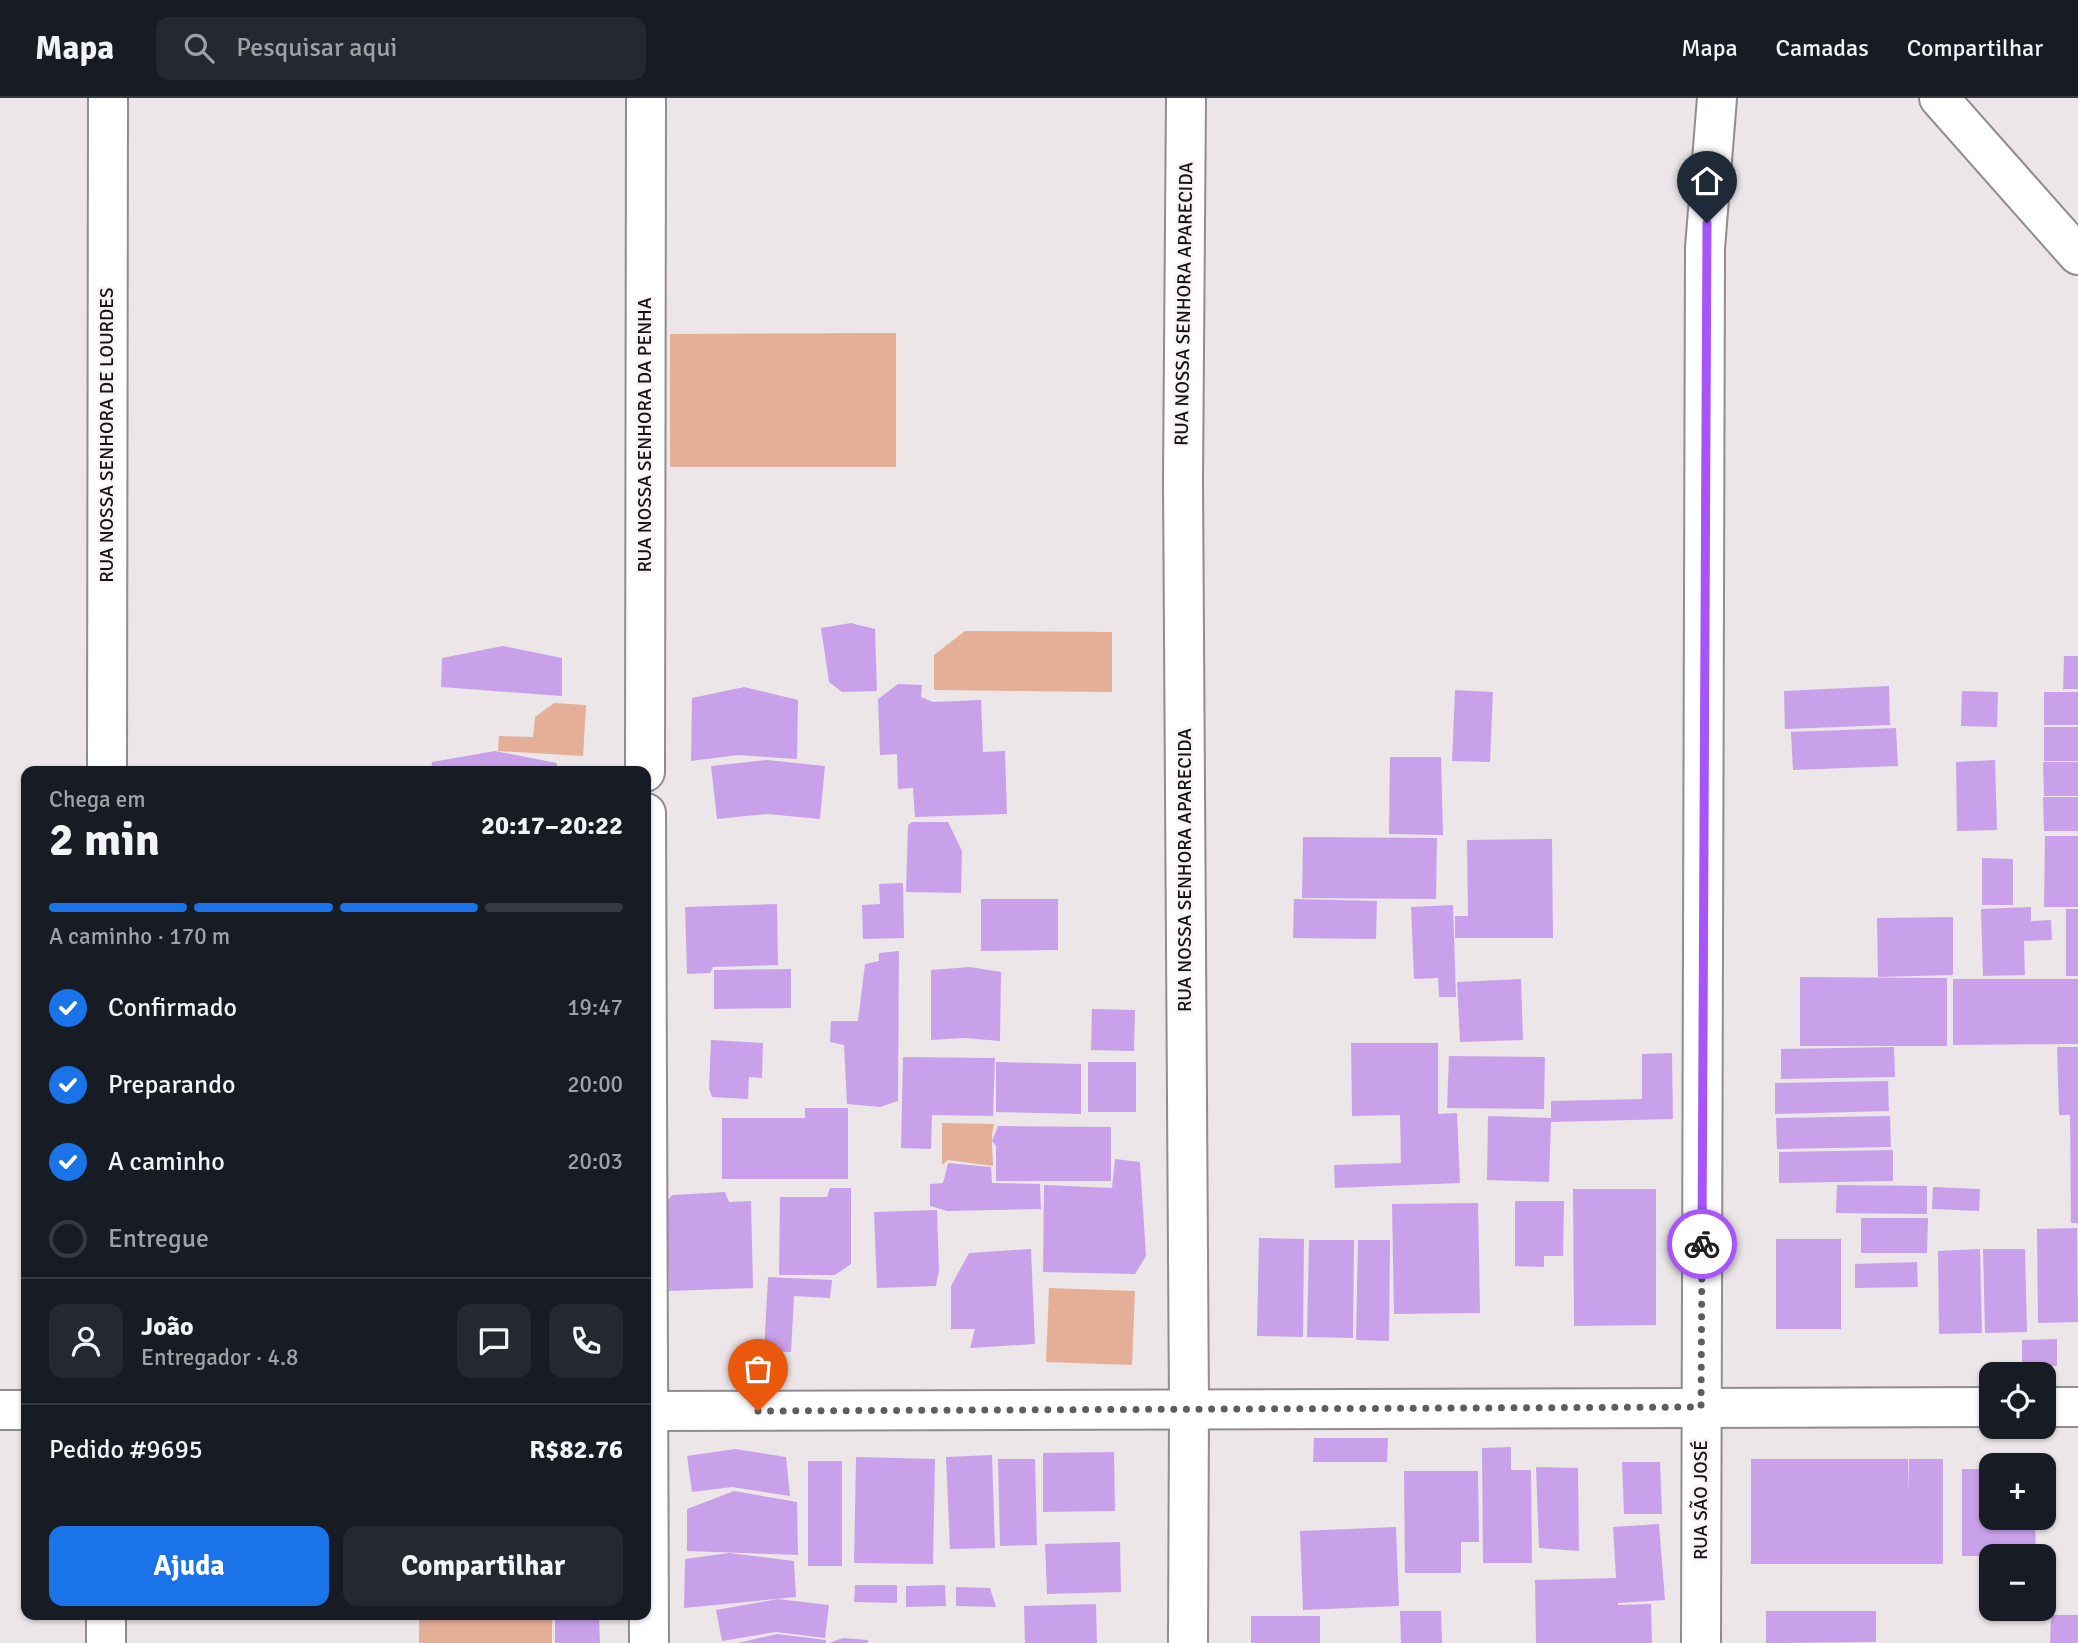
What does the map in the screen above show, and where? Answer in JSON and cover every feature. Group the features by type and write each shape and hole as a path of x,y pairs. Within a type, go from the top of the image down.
{"street":[{"name":"RUA NOSSA SENHORA DE LOURDES","path":"107,766 108,98"},
{"name":"RUA NOSSA SENHORA DA PENHA","path":"645,766 646,98"},
{"name":"RUA NOSSA SENHORA APARECIDA","path":"1186,98 1183,478 1188,1643"},
{"name":"RUA SÃO JOSÉ","path":"1702,1643 1705,262 1717,98"},
{"path":"1940,98 2078,255"},
{"path":"651,1411 1979,1407"},
{"path":"2056,1407 2078,1407"},
{"path":"0,1410 21,1410"},
{"path":"106,1620 106,1643"},
{"path":"649,1620 649,1643"}],"shaded area":[{"path":"896,333 896,467 670,467 670,334"},
{"path":"965,631 1112,632 1112,692 934,690 934,655"},
{"path":"554,703 586,705 583,756 498,751 499,736 533,737 535,717"},
{"path":"942,1123 994,1124 993,1166 948,1160 942,1165"},
{"path":"1049,1288 1135,1291 1132,1365 1046,1362"},
{"path":"419,1620 552,1620 552,1643 419,1643"}],"building":[{"path":"851,623 875,629 877,691 842,692 829,682 821,628"},
{"path":"503,646 562,658 562,696 441,687 442,658"},
{"path":"2064,656 2078,656 2078,689 2063,689"},
{"path":"898,684 922,685 921,697 933,702 981,700 983,752 1005,751 1007,814 915,817 913,788 898,789 897,754 880,755 878,699"},
{"path":"1889,686 1890,725 1785,729 1784,691"},
{"path":"744,687 798,700 797,759 738,755 691,761 692,698"},
{"path":"1455,690 1493,692 1490,762 1452,761"},
{"path":"1962,691 1998,692 1997,727 1961,726"},
{"path":"2044,692 2078,692 2078,725 2044,725"},
{"path":"2044,727 2078,727 2078,761 2044,761"},
{"path":"1896,728 1898,766 1793,770 1791,732"},
{"path":"495,751 557,763 557,766 432,766 432,762"},
{"path":"1390,757 1441,757 1443,835 1389,834"},
{"path":"767,760 825,766 820,819 767,814 717,819 711,766"},
{"path":"1995,760 1997,830 1957,831 1956,762"},
{"path":"2043,762 2078,762 2078,796 2044,796"},
{"path":"2043,797 2078,797 2078,831 2044,831"},
{"path":"912,822 948,822 962,851 961,893 906,892 908,825"},
{"path":"2045,836 2078,836 2078,907 2044,907"},
{"path":"1303,837 1437,838 1436,899 1302,898"},
{"path":"1552,839 1553,938 1455,938 1455,916 1468,916 1467,840"},
{"path":"1982,858 2013,859 2013,905 1982,905"},
{"path":"903,883 904,938 863,939 862,905 880,904 879,884"},
{"path":"981,899 1058,899 1058,950 981,951"},
{"path":"1294,899 1377,901 1376,939 1293,938"},
{"path":"777,904 778,965 713,967 710,973 687,974 685,907"},
{"path":"1453,905 1456,997 1439,997 1438,978 1414,979 1411,907"},
{"path":"2031,907 2031,921 2051,920 2052,940 2024,941 2025,975 1983,976 1981,909"},
{"path":"2066,909 2078,909 2078,976 2066,976"},
{"path":"1953,917 1953,975 1878,977 1877,918"},
{"path":"899,951 898,1101 880,1107 847,1104 844,1045 830,1042 831,1021 858,1021 865,964 879,961 879,953"},
{"path":"970,967 1001,972 1000,1041 965,1038 931,1040 931,970"},
{"path":"791,969 791,1008 714,1009 714,970"},
{"path":"1800,977 1947,978 1947,1046 1800,1046"},
{"path":"1521,979 1523,1040 1460,1042 1457,982"},
{"path":"1953,979 2078,979 2078,1044 1953,1045"},
{"path":"1092,1009 1135,1010 1134,1051 1091,1050"},
{"path":"711,1040 763,1043 762,1078 749,1077 748,1099 712,1097 709,1088"},
{"path":"1351,1043 1438,1043 1438,1114 1457,1113 1460,1183 1335,1188 1334,1165 1401,1163 1400,1115 1352,1116"},
{"path":"1894,1047 1895,1077 1781,1079 1781,1049"},
{"path":"2057,1047 2078,1047 2078,1223 2071,1223 2070,1115 2059,1115"},
{"path":"1672,1053 1673,1119 1551,1122 1549,1182 1487,1180 1488,1116 1551,1118 1551,1101 1642,1099 1642,1054"},
{"path":"1449,1056 1545,1057 1544,1109 1447,1108"},
{"path":"903,1057 995,1058 993,1116 932,1115 931,1149 901,1148"},
{"path":"996,1062 1081,1064 1081,1114 996,1112"},
{"path":"1088,1062 1136,1062 1136,1112 1088,1112"},
{"path":"1888,1081 1889,1111 1775,1114 1775,1083"},
{"path":"805,1108 848,1108 848,1179 722,1179 722,1118 805,1118"},
{"path":"1890,1116 1891,1147 1777,1149 1776,1118"},
{"path":"998,1126 1111,1127 1111,1181 996,1181 996,1146 992,1141"},
{"path":"1893,1150 1893,1181 1779,1183 1779,1152"},
{"path":"1115,1159 1140,1162 1146,1256 1135,1274 1043,1272 1044,1185 1112,1188"},
{"path":"948,1163 991,1167 992,1183 1040,1184 1041,1209 947,1211 930,1206 930,1184 943,1183"},
{"path":"1837,1185 1927,1186 1927,1214 1836,1213"},
{"path":"1933,1187 1980,1189 1979,1211 1932,1209"},
{"path":"830,1188 851,1188 851,1264 835,1275 779,1275 780,1197 827,1197"},
{"path":"1573,1189 1656,1189 1656,1325 1574,1326"},
{"path":"725,1192 729,1202 751,1201 753,1288 669,1291 666,1203 672,1195"},
{"path":"1515,1201 1564,1201 1563,1256 1544,1256 1544,1267 1515,1266"},
{"path":"1478,1203 1480,1313 1394,1314 1392,1204"},
{"path":"937,1210 939,1271 936,1286 877,1288 874,1212"},
{"path":"1861,1218 1928,1218 1927,1253 1861,1253"},
{"path":"2077,1228 2078,1322 2038,1323 2037,1229"},
{"path":"1259,1238 1304,1239 1303,1337 1257,1336"},
{"path":"1776,1239 1841,1239 1841,1329 1776,1329"},
{"path":"1309,1240 1354,1240 1353,1338 1307,1337"},
{"path":"1358,1240 1390,1240 1389,1341 1356,1340"},
{"path":"1031,1249 1035,1344 970,1348 975,1329 951,1329 951,1286 969,1253"},
{"path":"1980,1249 1982,1333 1939,1334 1938,1251"},
{"path":"1983,1249 2025,1249 2027,1332 1985,1333"},
{"path":"1917,1262 1918,1287 1855,1288 1855,1264"},
{"path":"768,1277 832,1280 830,1298 794,1296 791,1352 764,1351"},
{"path":"2057,1339 2057,1366 2056,1362 2022,1362 2022,1340"},
{"path":"1314,1438 1388,1438 1387,1462 1313,1462"},
{"path":"1511,1447 1511,1470 1531,1470 1532,1563 1483,1563 1482,1448"},
{"path":"735,1449 786,1457 790,1496 732,1487 692,1492 687,1456"},
{"path":"1114,1452 1115,1511 1043,1512 1043,1453"},
{"path":"992,1455 995,1548 950,1549 946,1457"},
{"path":"856,1457 935,1459 933,1564 854,1563"},
{"path":"998,1459 1035,1459 1037,1545 1000,1546"},
{"path":"1751,1459 1908,1459 1909,1493 1909,1459 1943,1459 1943,1564 1751,1564"},
{"path":"808,1461 842,1461 842,1566 808,1566"},
{"path":"1622,1462 1660,1462 1662,1514 1624,1514"},
{"path":"1536,1467 1578,1468 1579,1551 1539,1548"},
{"path":"1962,1469 1979,1469 1979,1530 2035,1530 2036,1544 1979,1544 1979,1556 1962,1556"},
{"path":"1404,1471 1478,1471 1479,1542 1461,1542 1461,1573 1405,1573"},
{"path":"734,1491 797,1502 798,1555 687,1551 687,1509"},
{"path":"1659,1524 1665,1600 1618,1603 1651,1604 1652,1643 1536,1643 1535,1580 1616,1578 1613,1527"},
{"path":"1396,1527 1399,1606 1303,1610 1300,1531"},
{"path":"1120,1542 1121,1592 1047,1594 1045,1544"},
{"path":"729,1553 794,1561 796,1597 684,1608 685,1559"},
{"path":"855,1585 897,1585 897,1603 854,1602"},
{"path":"945,1585 946,1606 906,1607 906,1586"},
{"path":"956,1587 990,1588 996,1607 956,1606"},
{"path":"778,1599 829,1605 825,1638 776,1632 722,1641 716,1610"},
{"path":"1096,1604 1097,1643 1025,1643 1024,1606"},
{"path":"1400,1611 1441,1611 1442,1643 1401,1643"},
{"path":"1766,1611 1876,1611 1876,1642 1766,1643"},
{"path":"2056,1615 2078,1615 2078,1643 2050,1643 2051,1621 2056,1621"},
{"path":"1251,1616 1320,1616 1320,1643 1251,1643"},
{"path":"555,1620 599,1620 600,1643 555,1643"},
{"path":"777,1634 826,1640 826,1643 738,1643"},
{"path":"843,1638 868,1640 868,1643 829,1643"}],"way so far":[{"path":"758,1411 1701,1407 1702,1244"}],"route":[{"path":"1702,1244 1707,223"}]}
